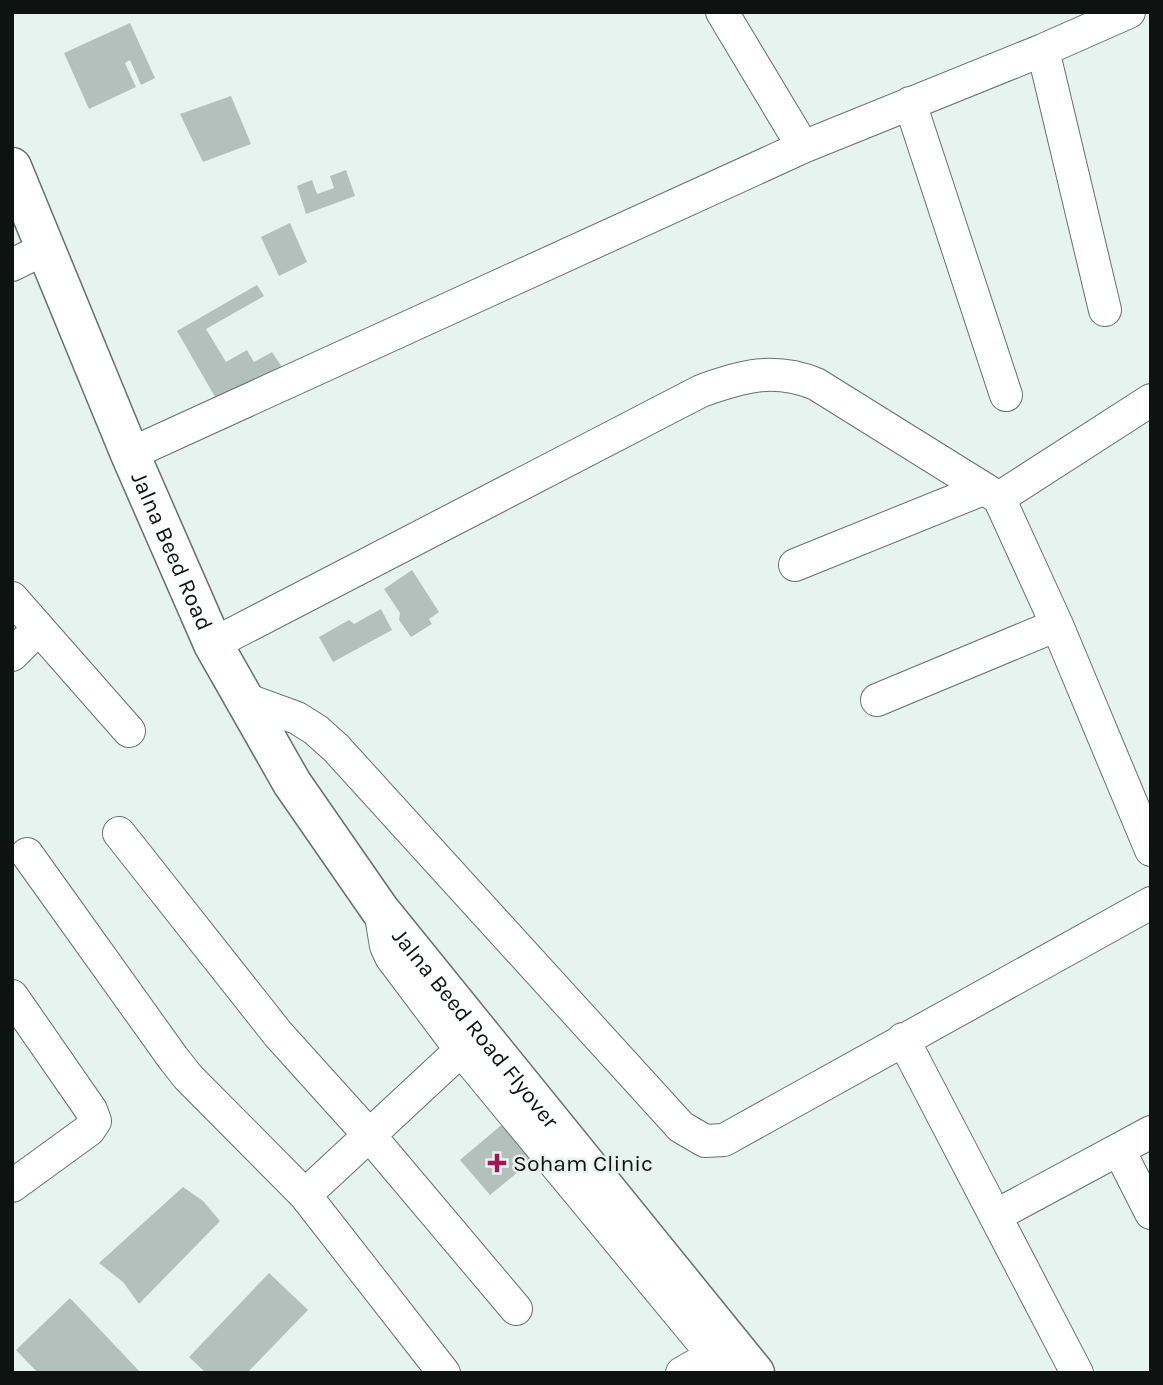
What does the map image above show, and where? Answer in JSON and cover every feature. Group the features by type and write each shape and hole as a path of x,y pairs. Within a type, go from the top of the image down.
{"main road":[{"name":"Jalna Beed Road","path":"12,167 130,454 213,644 292,783 380,910"},
{"name":"Jalna Beed Road Flyover","path":"380,910 755,1373"}],"street":[{"path":"723,12 803,147"},
{"path":"130,454 803,147 1043,50 1129,12"},
{"path":"1043,50 1105,310"},
{"path":"909,103 1006,395"},
{"path":"12,265 46,248"},
{"path":"213,644 701,391 752,375 769,373 802,378 816,384 991,494 1057,625 1151,850"},
{"path":"795,565 991,494 1149,406"},
{"path":"12,598 129,731"},
{"path":"877,700 1057,625"},
{"path":"12,655 38,629"},
{"path":"245,699 298,718 336,748 681,1128 705,1141 724,1140 1151,903"},
{"path":"119,833 278,1034 370,1136 516,1309"},
{"path":"27,854 161,1044 188,1077 305,1195 444,1373"},
{"path":"380,910 386,946 391,957 461,1050 721,1364 682,1373"},
{"path":"12,996 95,1121 89,1130 12,1186"},
{"path":"903,1039 1077,1373"},
{"path":"305,1195 461,1050"},
{"path":"995,1216 1151,1132"},
{"path":"1119,1150 1151,1213"}],"building":[{"path":"130,23 155,78 141,85 130,60 125,63 136,87 89,109 64,53"},
{"path":"231,96 251,144 203,162 180,114"},
{"path":"346,170 355,196 306,214 297,186 312,180 317,194 334,188 330,176"},
{"path":"290,223 307,262 279,276 261,237"},
{"path":"257,285 264,296 206,329 226,362 247,350 254,362 272,352 282,367 218,402 177,331"},
{"path":"412,570 439,612 429,619 432,624 411,637 399,620 400,613 384,589"},
{"path":"381,609 392,630 333,662 319,637 349,620 354,624"},
{"path":"505,1122 535,1158 490,1195 460,1160"},
{"path":"183,1187 203,1201 220,1221 139,1304 123,1282 99,1263"},
{"path":"269,1273 308,1310 247,1373 206,1373 189,1357"},
{"path":"70,1298 141,1373 38,1373 16,1350"}],"place":[{"name":"Soham Clinic","path":"497,1163"}]}
